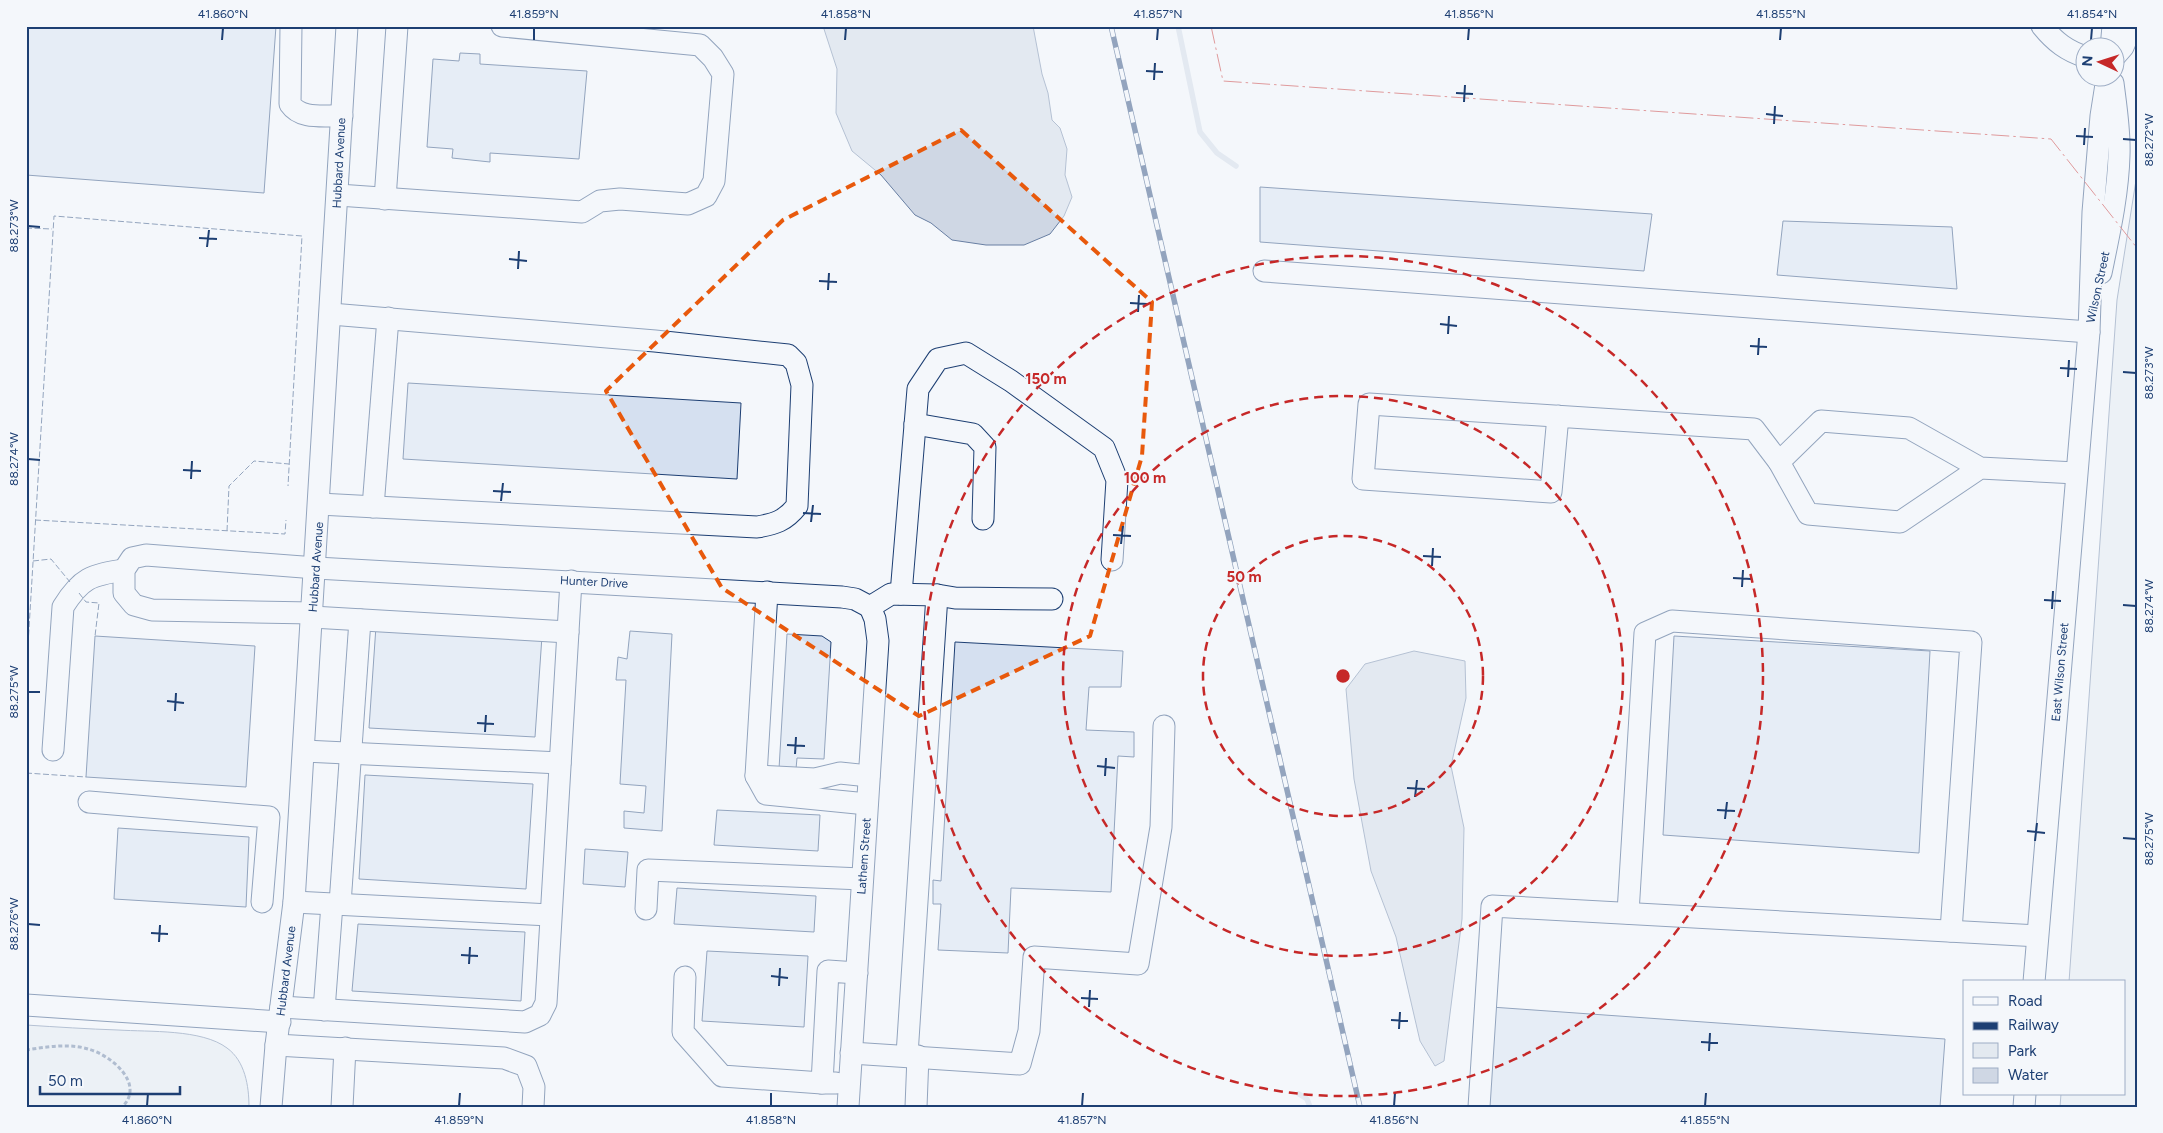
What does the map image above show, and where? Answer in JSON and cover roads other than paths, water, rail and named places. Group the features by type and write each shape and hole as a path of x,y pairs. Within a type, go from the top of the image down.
{"street":[{"path":"291,26 290,104 295,111 302,114 342,116"},
{"name":"Hubbard Avenue","path":"271,1107 276,1045 297,864 347,26"},
{"path":"385,199 396,26"},
{"path":"338,195 582,212 600,201 620,199 688,204 706,196 714,181 723,74 713,58 700,45 502,26"},
{"path":"2042,26 2052,39 2069,52 2076,54"},
{"path":"2126,40 2132,26"},
{"name":"Wilson Street","path":"2089,332 2093,212 2101,116 2105,88"},
{"name":"Wilson Street","path":"2089,332 2115,199 2119,154 2118,117 2114,88"},
{"path":"1264,271 2089,332"},
{"path":"319,504 756,527 776,524 788,518 797,506 802,385 796,363 788,355 655,341 330,314"},
{"path":"373,507 388,318"},
{"name":"East Wilson Street","path":"2034,980 2089,332"},
{"path":"901,594 918,389 938,359 966,353 1011,381 1104,448 1117,480 1112,560"},
{"path":"1558,416 1551,492 1363,479 1369,404 1558,416 1754,429 1779,462 1808,514 1900,522 1980,468"},
{"path":"1779,462 1821,421 1909,428 1980,468 2076,473"},
{"path":"915,424 973,434 985,447 983,519"},
{"name":"Hunter Drive","path":"124,570 132,558 146,555 316,568 572,580 842,597 855,599 870,607"},
{"path":"53,750 63,607 75,588 102,573 124,570 124,592 134,605 152,610 313,615 360,620 568,632"},
{"path":"26,1004 281,1014 324,1010 525,1022 540,1015 546,1003 572,580"},
{"path":"767,592 756,776 766,794 867,804"},
{"path":"870,607 891,594 937,595 955,598 1052,600"},
{"path":"916,1107 912,1056 937,595"},
{"name":"Lathem Street","path":"848,1107 878,641 875,620 870,607"},
{"path":"324,1010 351,753 360,620"},
{"path":"1628,913 1645,633 1672,621 1971,642 1951,931"},
{"path":"851,1053 1020,1064 1029,1031 1034,957 1138,964 1162,828 1164,726"},
{"path":"304,751 560,763"},
{"path":"756,776 815,780 840,773 869,776"},
{"path":"89,802 268,817 262,902"},
{"path":"265,863 297,864"},
{"path":"646,909 648,870 862,879"},
{"path":"294,902 550,915"},
{"path":"1478,1107 1492,906 2038,936"},
{"path":"822,1082 828,971 856,973"},
{"path":"685,978 683,1032 722,1076 849,1084"},
{"path":"276,1045 504,1058 526,1066 534,1087 533,1107"},
{"path":"342,1107 345,1048"}],"water":[{"path":"823,26 1033,26 1052,120 1060,128 1067,149 1065,175 1072,197 1064,216 1050,234 1024,245 986,245 952,240 931,223 915,215 881,175 852,151 836,113 837,69"},
{"path":"1414,651 1465,661 1466,698 1451,766 1464,828 1462,919 1444,1061 1435,1066 1420,1041 1396,937 1371,871 1354,779 1346,689 1365,664"}],"waterway":[{"path":"1178,26 1200,132 1217,153 1236,166"},
{"path":"1299,1094 1307,1099 1310,1107"}],"railway":[{"path":"1111,26 1360,1107"}]}
